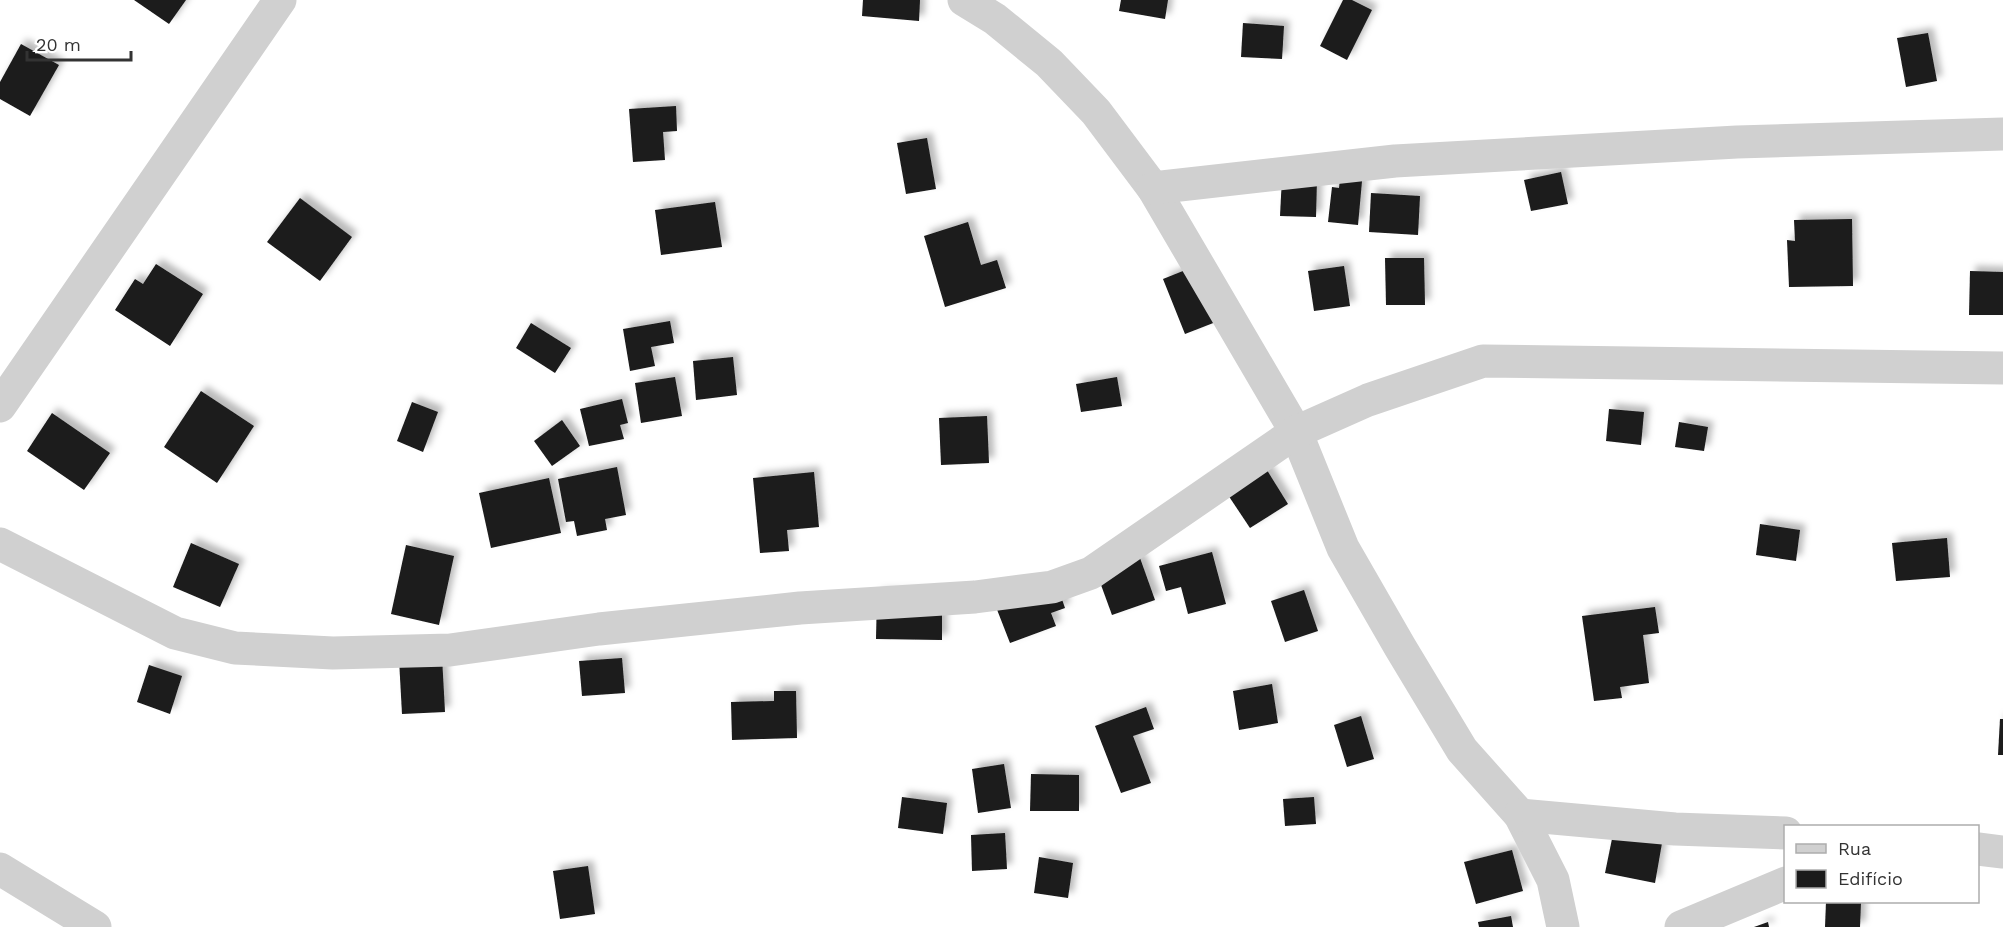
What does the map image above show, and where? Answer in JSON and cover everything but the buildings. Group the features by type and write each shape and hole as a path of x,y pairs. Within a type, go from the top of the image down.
{"street":[{"path":"0,406 280,0"},
{"path":"964,0 995,18 1049,63 1096,112 1153,188 1296,432 1343,548 1400,647 1462,750 1520,815 1553,880 1563,927"},
{"path":"1153,188 1395,161 1737,142 2003,134"},
{"path":"0,544 175,633 235,648 333,653 450,650 646,624 800,609 975,597 1052,587 1091,573 1296,432 1368,400 1483,361 2003,368"},
{"path":"1520,815 1675,829 1784,833"},
{"path":"1979,849 2003,852"},
{"path":"0,869 96,927"},
{"path":"1681,927 1784,883"}]}
